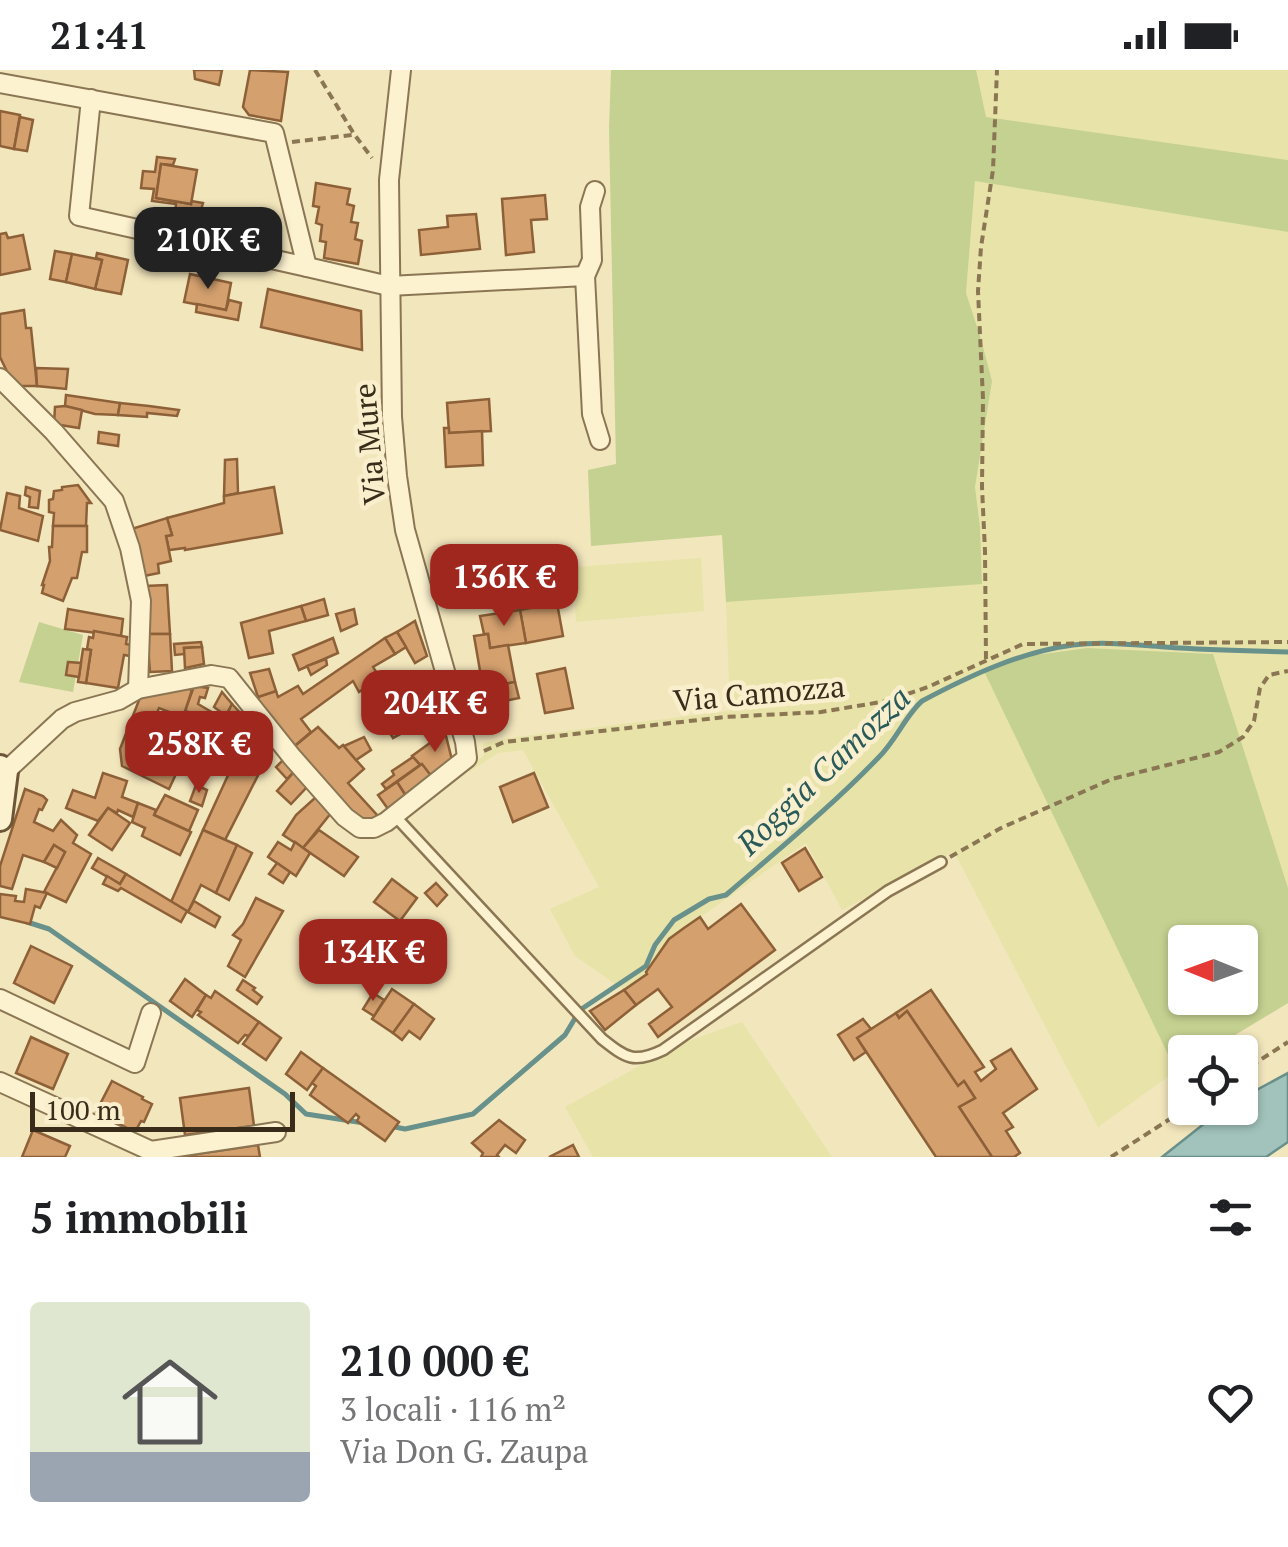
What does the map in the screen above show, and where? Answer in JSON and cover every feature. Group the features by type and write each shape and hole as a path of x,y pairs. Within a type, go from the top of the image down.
{"street":[{"name":"Via Mure","path":"402,70 390,180 392,417 404,530 466,758"},
{"path":"0,83 274,133 307,267"},
{"path":"92,99 79,216 389,286 586,276"},
{"path":"594,190 590,208 592,260 586,276 592,414 600,440"},
{"path":"0,378 114,501 130,548 141,601 138,689"},
{"path":"0,819 3,769 62,718 119,700 138,689 211,675 229,678 344,817 360,828 374,828 394,816 466,758"},
{"path":"0,999 135,1063 151,1013"},
{"path":"0,1082 151,1150 276,1132"}],"lane":[{"path":"394,816 602,1039 624,1057 646,1058 664,1050 888,892 941,862"}],"path":[{"path":"315,70 354,134 390,180"},
{"path":"986,661 978,290 993,170 997,70"},
{"path":"278,145 354,134"},
{"name":"Via Camozza","path":"466,758 504,742 725,717 821,712 887,702 928,688 1024,644 1288,642"},
{"path":"941,862 1001,828 1112,780 1220,752 1243,737 1254,720 1260,688 1268,675 1288,671"},
{"path":"1258,1062 1288,1042"},
{"path":"1111,1157 1168,1120"}],"shaded area":[{"path":"976,70 1288,70 1288,160 985,117"},
{"path":"975,181 1288,232 1288,888 1213,654 1087,648 1021,657 984,669 1168,1054 1168,1077 1098,1127 954,852 842,910 806,843 669,939 647,974 624,990 575,956 550,909 599,887 523,750 498,753 468,770 484,755 483,743 730,711 726,602 982,583 975,487 992,381 966,293"},
{"path":"701,558 704,611 576,622 573,567"},
{"path":"742,1022 832,1157 593,1157 565,1107 677,1045"}],"green space":[{"path":"611,70 976,70 986,117 1288,160 1288,232 975,181 966,293 992,381 975,487 982,584 726,602 722,535 591,546 588,470 616,464"},
{"path":"39,622 83,635 73,692 19,682"},
{"path":"1087,648 1213,654 1288,888 1288,1003 1235,1035 1168,1035 1168,1054 983,669 1021,657"}],"water":[{"path":"1288,1073 1288,1142 1266,1157 1162,1157 1202,1125 1258,1125 1258,1089"}],"building":[{"path":"194,70 222,70 219,85 195,79"},
{"path":"250,70 288,72 281,121 249,115 243,107"},
{"path":"0,111 20,115 14,149 0,146"},
{"path":"20,117 33,120 27,151 14,149"},
{"path":"157,157 175,159 173,165 161,164 156,198 203,203 199,216 174,223 176,204 152,201 154,189 141,188 143,171 155,172"},
{"path":"161,164 197,170 191,204 156,198"},
{"path":"316,183 350,189 347,204 354,206 351,222 358,223 355,239 362,241 358,264 324,258 326,242 320,241 322,225 316,223 319,207 313,206"},
{"path":"545,195 547,219 531,220 534,252 506,255 502,199"},
{"path":"476,214 480,249 421,255 419,230 448,227 447,216"},
{"path":"6,233 8,238 23,235 30,269 0,275 0,234"},
{"path":"55,251 72,254 66,282 50,279"},
{"path":"97,253 128,260 121,294 95,289 102,260 96,258"},
{"path":"72,254 102,260 95,289 66,282"},
{"path":"190,274 231,283 226,310 184,302"},
{"path":"268,289 361,311 362,350 261,327"},
{"path":"229,300 241,303 238,320 196,312 197,304 226,310"},
{"path":"24,310 26,328 31,328 37,386 14,386 0,357 0,314"},
{"path":"36,368 68,369 66,389 37,386"},
{"path":"66,395 120,403 118,415 65,406"},
{"path":"489,399 491,431 449,433 447,403"},
{"path":"120,403 179,410 177,416 118,415"},
{"path":"55,407 82,410 79,428 54,424"},
{"path":"444,428 449,428 449,433 482,431 483,465 446,467"},
{"path":"99,432 119,435 118,446 98,443"},
{"path":"237,459 238,493 224,496 225,460"},
{"path":"78,485 91,503 87,503 86,526 53,526 49,500 53,499 54,491"},
{"path":"26,487 40,491 38,508 29,507"},
{"path":"274,487 282,533 169,550 166,536 172,535 167,518 224,503 224,496"},
{"path":"7,493 20,496 19,508 43,516 38,541 0,530"},
{"path":"167,518 172,535 166,536 171,561 158,564 159,573 139,577 128,530"},
{"path":"53,526 87,526 87,552 82,552 77,578 72,578 63,601 42,593"},
{"path":"503,576 505,596 462,601 460,581"},
{"path":"167,585 170,634 147,634 145,586"},
{"path":"324,599 328,615 306,621 301,606"},
{"path":"557,603 563,636 526,643 520,610"},
{"path":"301,606 306,621 269,631 273,653 249,658 241,623"},
{"path":"68,609 123,619 121,636 65,629"},
{"path":"354,609 357,624 341,631 336,614"},
{"path":"520,610 526,643 490,648 480,616"},
{"path":"415,621 427,656 415,663 397,632"},
{"path":"94,631 127,637 126,644 131,645 130,656 124,655 118,688 86,683 91,650 87,649"},
{"path":"397,632 406,647 395,654 385,638"},
{"path":"147,634 170,634 172,671 150,672"},
{"path":"488,634 490,648 508,645 515,682 483,688 474,636"},
{"path":"333,638 338,653 299,670 293,655"},
{"path":"385,638 395,654 373,667 380,678 359,692 353,681 301,719 311,732 290,750 261,709 258,697 276,691 278,697 298,686 303,694"},
{"path":"201,642 202,647 184,648 185,654 175,655 174,644"},
{"path":"202,647 204,664 185,668 184,648"},
{"path":"83,649 91,650 86,683 78,682"},
{"path":"326,659 327,665 311,675 307,666"},
{"path":"68,662 81,663 79,677 66,675"},
{"path":"565,668 573,708 545,713 537,674"},
{"path":"269,669 276,691 258,697 250,673"},
{"path":"515,682 519,698 486,705 483,688"},
{"path":"194,686 208,688 198,704 232,724 228,731 241,739 235,752 210,734 199,735 185,729 193,714 185,711"},
{"path":"184,687 192,690 185,711 193,714 185,729 169,723 172,713 159,708 140,754 147,757 146,761 176,774 169,789 122,766 120,749 141,695"},
{"path":"384,687 396,710 377,720 365,699"},
{"path":"222,692 232,704 226,716 214,707"},
{"path":"413,693 422,707 397,719 393,703"},
{"path":"232,704 245,718 240,726 226,716"},
{"path":"404,717 411,728 393,738 386,727"},
{"path":"245,718 251,725 230,771 216,765 223,746 235,752 241,739 228,731 234,722 240,726"},
{"path":"251,725 272,748 225,840 203,830"},
{"path":"318,727 339,748 343,745 364,769 348,783 378,816 369,822 346,815 290,750"},
{"path":"445,732 452,760 432,777 412,756"},
{"path":"364,737 371,750 356,760 344,746"},
{"path":"192,740 221,752 216,765 188,753"},
{"path":"413,757 420,765 386,789 382,784 394,775 392,771"},
{"path":"283,760 294,772 287,779 276,767"},
{"path":"422,764 432,777 406,796 397,782"},
{"path":"294,772 307,787 291,804 277,791"},
{"path":"103,773 127,781 122,797 138,803 133,817 108,808 98,821 66,808 73,790 95,798"},
{"path":"534,773 548,807 513,822 500,787"},
{"path":"397,782 406,796 388,809 378,795"},
{"path":"196,785 207,790 202,806 190,801"},
{"path":"25,789 47,800 34,822 53,831 61,820 77,835 73,843 91,854 66,902 44,892 65,852 54,845 44,862 23,855 12,889 0,886 0,866"},
{"path":"165,795 198,810 189,831 154,815"},
{"path":"316,797 331,813 303,848 283,835 296,815"},
{"path":"138,803 191,832 180,855 142,836 145,828 132,822"},
{"path":"108,808 130,823 112,850 89,835"},
{"path":"203,830 237,845 216,893 201,885 188,912 171,902"},
{"path":"319,830 358,857 344,876 303,848"},
{"path":"278,842 291,850 295,842 310,853 296,876 268,857"},
{"path":"54,845 65,852 57,868 44,862"},
{"path":"237,845 252,853 229,900 216,893"},
{"path":"805,848 822,877 799,891 782,863"},
{"path":"98,858 126,874 120,884 92,868"},
{"path":"277,863 290,872 283,883 269,874"},
{"path":"126,874 187,911 181,922 121,888 118,891 103,884 107,876 120,884"},
{"path":"392,879 417,898 400,921 374,902"},
{"path":"436,883 447,895 437,906 425,893"},
{"path":"26,889 47,893 40,908 35,906 30,924 0,917 0,894 16,896 15,901 24,902"},
{"path":"256,898 283,911 245,977 228,966 241,940 233,935"},
{"path":"194,901 220,917 215,927 188,912"},
{"path":"741,904 775,950 658,1037 649,1024 672,1007 658,989 636,1005 624,990 647,974 669,939 700,917 708,929"},
{"path":"31,946 72,966 54,1003 14,983"},
{"path":"185,979 206,995 192,1017 170,1001"},
{"path":"243,980 262,997 257,1004 237,990"},
{"path":"392,989 414,1004 393,1033 372,1019"},
{"path":"624,990 636,1005 605,1030 590,1011"},
{"path":"931,990 984,1067 975,1072 981,1081 996,1069 991,1061 1011,1049 1037,1089 1003,1113 1013,1127 1006,1131 1020,1153 1014,1157 992,1157 959,1107 975,1098 964,1081 958,1086 907,1011 899,1018 896,1013"},
{"path":"215,991 259,1022 238,1043 198,1015 206,995 211,998"},
{"path":"373,993 384,1000 374,1016 363,1009"},
{"path":"414,1004 434,1019 420,1039 409,1031 402,1040 393,1033"},
{"path":"907,1011 958,1086 964,1081 975,1098 959,1107 992,1157 936,1157 857,1038 896,1013 899,1018"},
{"path":"863,1019 871,1029 857,1038 866,1052 854,1060 838,1035"},
{"path":"259,1022 281,1038 266,1060 243,1044"},
{"path":"31,1037 68,1054 53,1089 16,1073"},
{"path":"301,1052 323,1068 307,1090 286,1074"},
{"path":"323,1068 399,1122 385,1141 357,1121 356,1114 348,1123 310,1095 316,1086 312,1083"},
{"path":"112,1081 152,1104 135,1132 96,1112"},
{"path":"249,1088 254,1126 185,1135 180,1098"},
{"path":"499,1120 525,1140 516,1153 505,1145 499,1157 481,1157 483,1153 472,1143"},
{"path":"33,1130 70,1146 65,1157 22,1157"},
{"path":"258,1145 260,1157 177,1157"},
{"path":"573,1145 579,1157 549,1157"}],"waterway":[{"name":"Roggia Camozza","path":"390,1126 405,1129 473,1114 565,1035 580,1010 646,966 655,945 674,920 709,899 726,895 824,810 885,750 922,701 995,666 1073,645 1108,643 1288,652"},
{"name":"Roggia Camozza","path":"27,922 49,929 285,1094 306,1114 364,1123"}]}
